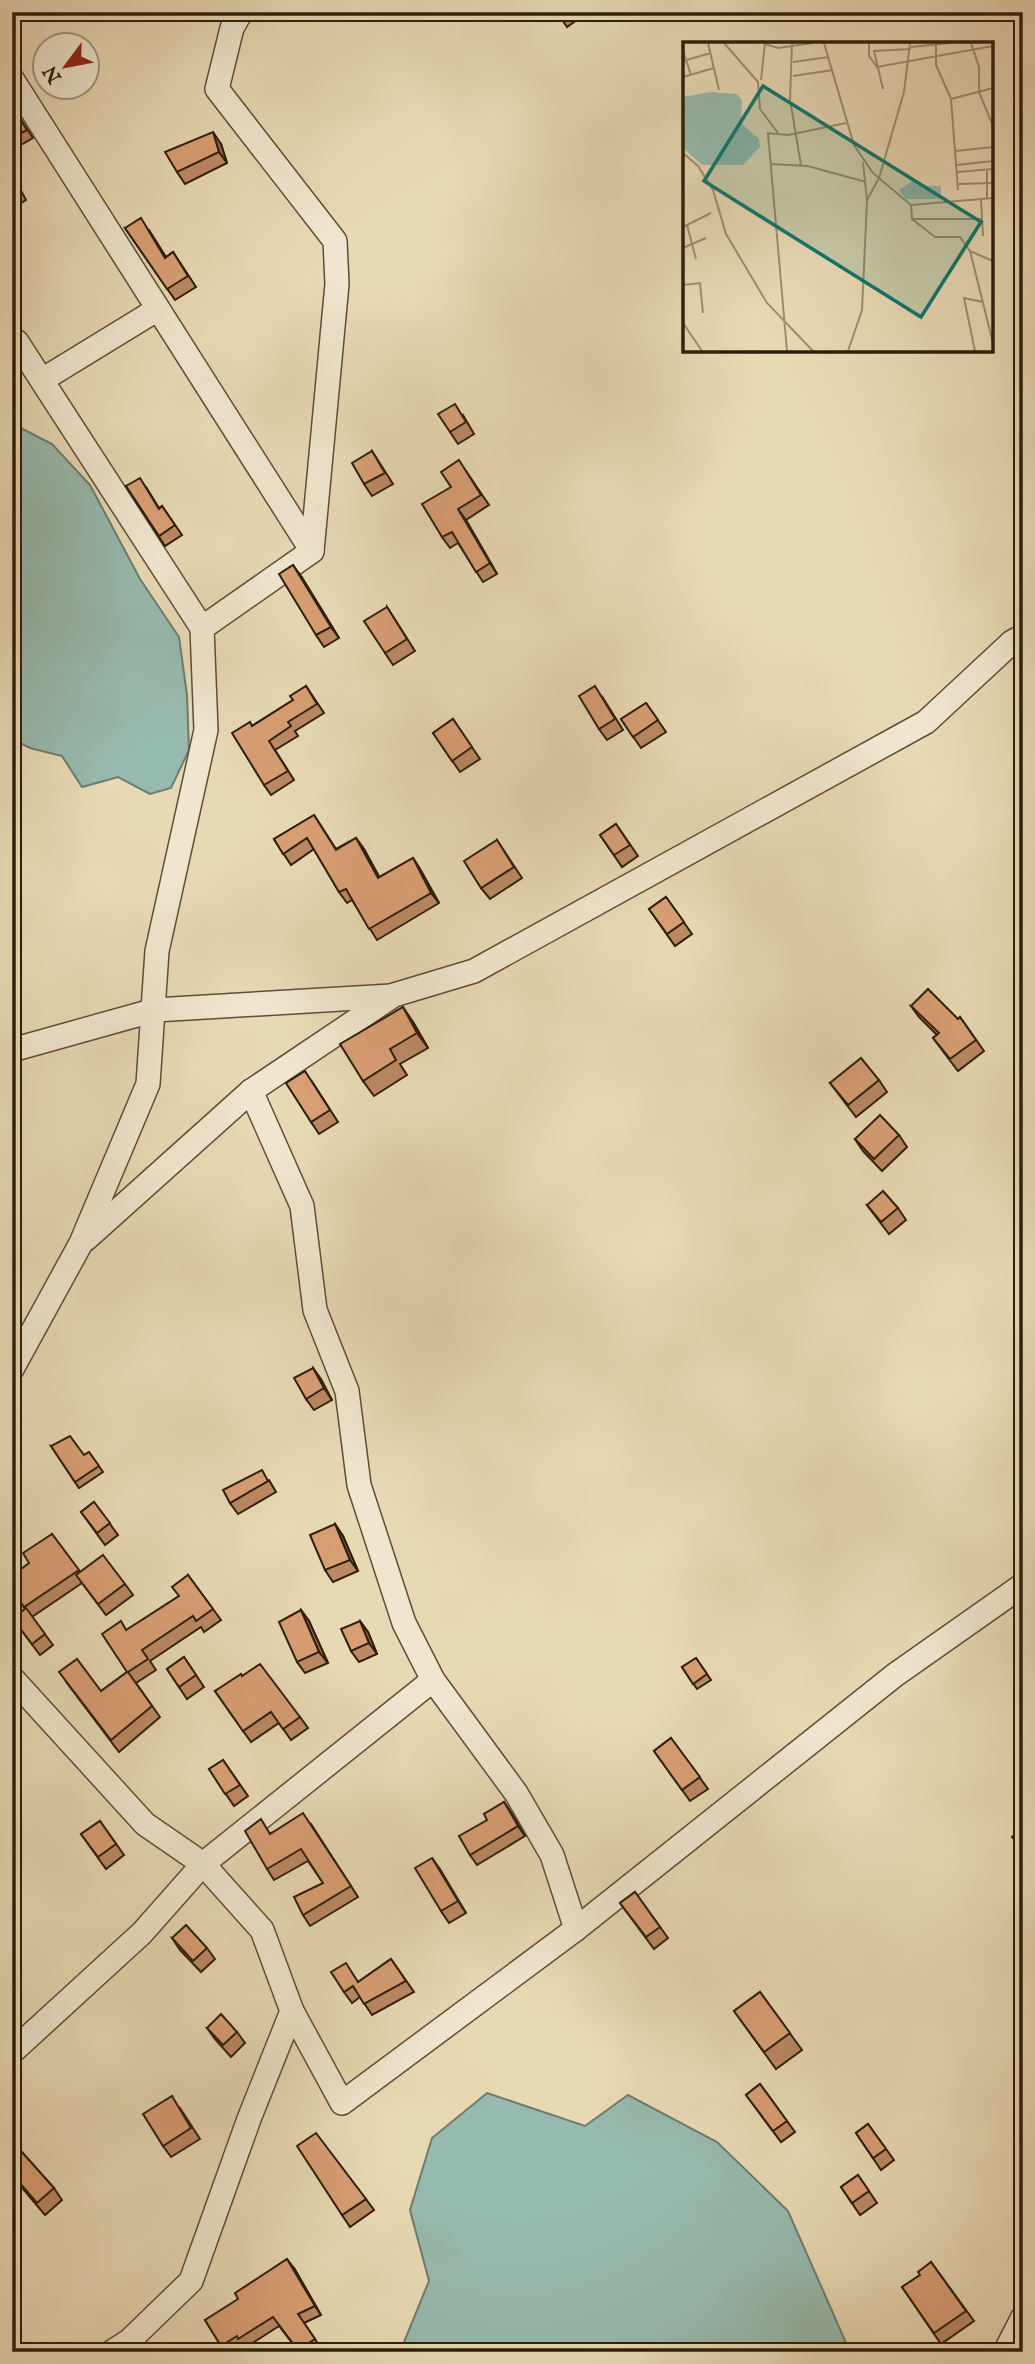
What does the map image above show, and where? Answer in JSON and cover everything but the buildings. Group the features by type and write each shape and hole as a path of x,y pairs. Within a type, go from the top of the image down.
{"street":[{"path":"202,628 312,551 337,284 335,241 217,89 232,28 241,12"},
{"path":"12,79 19,104 158,309 312,551"},
{"path":"42,380 158,309"},
{"path":"12,345 17,342 202,628 206,730 156,951 155,1010 148,1084 81,1243 12,1369"},
{"path":"12,1049 155,1010 394,996 474,971 926,722 1012,642 1023,636"},
{"path":"81,1243 251,1091 394,996"},
{"path":"251,1091 302,1206 315,1310 347,1391 359,1485 404,1623 433,1680 528,1814 552,1855 576,1929"},
{"path":"12,1678 145,1824 203,1864 262,1930 292,2011 342,2102 576,1929 895,1675 1023,1586"},
{"path":"12,2052 142,1933 203,1864 433,1680"},
{"path":"112,2352 129,2342 191,2281 249,2119 292,2011"},
{"path":"1005,2352 1023,2317"}],"water":[{"path":"15,425 52,444 90,485 140,579 179,637 187,695 189,750 171,788 150,794 118,777 82,787 62,756 30,748 12,739 12,690 20,681 12,676 12,426"},
{"path":"487,2093 585,2126 628,2095 717,2142 788,2211 850,2352 400,2352 429,2281 410,2210 432,2138"}]}
